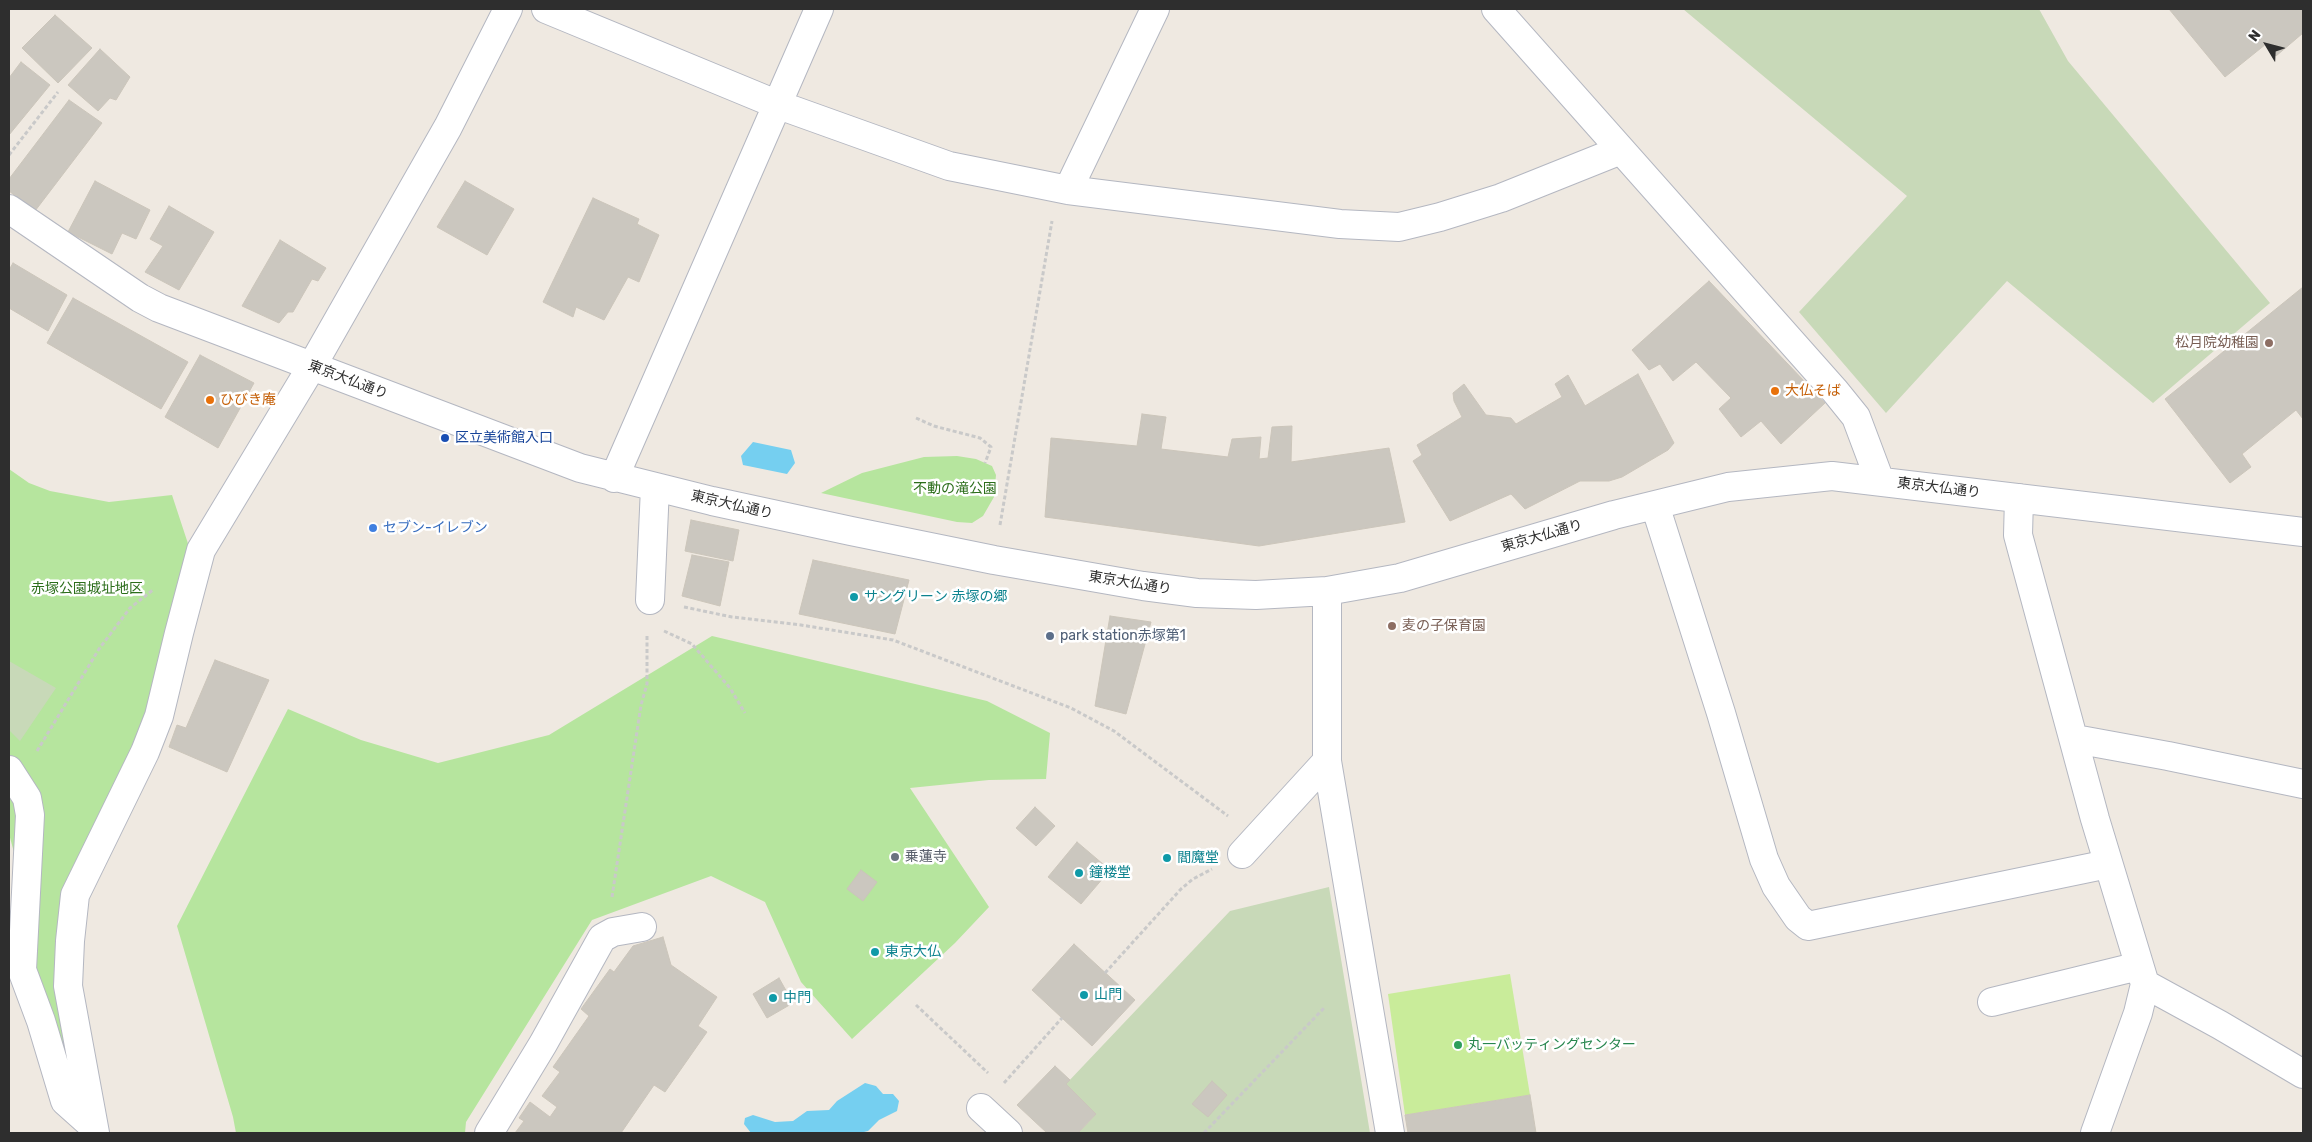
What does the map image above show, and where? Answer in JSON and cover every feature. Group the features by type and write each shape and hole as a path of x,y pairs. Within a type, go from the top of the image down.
{"street":[{"path":"94,1130 68,986 75,896 160,716 179,632 201,550 312,366 448,127 508,9"},
{"path":"546,9 776,104 950,166 1063,189 1340,224 1399,227 1440,218 1501,198 1621,150"},
{"path":"614,478 818,9"},
{"path":"1063,189 1155,9"},
{"path":"1496,9 1846,404 1856,418 1880,482"},
{"name":"東京大仏通り","path":"9,209 116,282 160,308 539,454 614,478 994,560 1196,594 1256,595 1327,591 1400,578 1524,541 1728,487 1832,476 1929,486 2303,532"},
{"path":"649,612 655,487"},
{"path":"2018,498 2018,535 2108,864 2116,882 2142,975 2138,1013 2095,1133"},
{"path":"1655,505 1721,714 1764,859 1776,886 1798,918 1808,926 2108,864"},
{"path":"1327,591 1327,761 1390,1133"},
{"path":"2075,739 2303,784"},
{"path":"1249,846 1327,761"},
{"path":"9,770 27,798 30,815 22,970 65,1101 94,1130"},
{"path":"489,1133 543,1044 602,938 613,932 642,926"},
{"path":"1992,1002 2142,975 2220,1025 2303,1074"},
{"path":"981,1108 1008,1133"}],"path":[{"path":"9,155 58,92"},
{"path":"994,560 1063,189"},
{"path":"916,418 934,426 980,438 991,446 985,463"},
{"path":"34,756 99,649 130,608 159,585"},
{"path":"649,612 692,644 730,688 745,713"},
{"path":"649,612 732,617 801,625 893,640 1071,708 1114,731 1249,846 1193,879 1181,889 1105,973"},
{"path":"611,907 641,705 647,684 649,612"},
{"path":"916,1005 1002,1085"},
{"path":"1204,1133 1325,1007"},
{"path":"981,1108 1062,1018"}],"green space":[{"path":"1683,9 2039,9 2068,61 2270,303 2153,403 2007,281 1886,413 1799,312 1907,196"},
{"name":"不動の滝公園","path":"957,456 976,459 992,466 996,475 994,497 983,516 972,523 957,522 821,493 862,473 924,457"},
{"name":"赤塚公園城址地区","path":"9,469 29,483 50,491 109,502 172,495 197,571 172,718 74,900 75,981 90,1059 51,1065 15,856 9,834"},
{"path":"712,636 987,701 1050,733 1046,779 989,780 910,788 989,907 955,943 852,1039 801,982 765,902 711,876 592,920 466,1122 465,1133 236,1133 233,1117 177,926 288,709 361,740 438,763 549,735"},
{"path":"9,661 56,688 20,741 9,730"},
{"path":"1329,887 1370,1133 1078,1133 1096,1114 1066,1084 1230,911"},
{"name":"丸一バッティングセンター","path":"1510,974 1530,1095 1405,1115 1388,994"}],"water":[{"path":"753,442 791,450 795,463 787,474 743,465 741,456"},
{"path":"865,1083 876,1086 883,1094 893,1094 899,1101 897,1111 879,1120 868,1131 860,1133 751,1133 744,1124 745,1118 753,1115 775,1122 793,1121 807,1111 829,1110 837,1101"}],"building":[{"path":"2169,9 2303,9 2303,33 2276,56 2266,44 2225,77"},
{"path":"55,15 92,48 58,83 22,48"},
{"path":"100,49 130,77 116,100 110,98 98,111 68,85"},
{"path":"21,62 50,85 9,135 9,78"},
{"path":"69,100 102,123 35,211 9,191 9,179"},
{"path":"95,181 150,210 136,239 122,233 112,254 68,232"},
{"path":"465,181 514,209 487,255 437,227"},
{"path":"593,198 639,219 637,224 659,235 639,282 628,277 604,320 576,307 573,317 543,302"},
{"path":"169,206 214,232 179,290 145,272 163,246 150,239"},
{"path":"280,240 326,268 318,281 312,279 293,312 288,312 279,323 242,306"},
{"path":"13,263 67,295 48,331 9,308 9,270"},
{"path":"1709,281 1825,403 1781,444 1761,421 1741,437 1719,409 1731,398 1696,362 1673,381 1660,364 1649,370 1632,350"},
{"name":"松月院幼稚園","path":"2303,287 2303,419 2296,410 2242,454 2251,467 2230,483 2165,399"},
{"path":"73,298 188,362 161,409 47,343"},
{"name":"ひびき庵","path":"200,355 254,383 218,448 165,417"},
{"path":"1638,374 1674,443 1668,450 1622,477 1609,481 1580,481 1525,509 1511,494 1450,521 1413,461 1422,455 1417,445 1462,417 1454,401 1453,393 1464,384 1486,415 1511,418 1516,424 1562,397 1555,384 1568,375 1585,406"},
{"path":"1142,414 1166,417 1161,449 1228,457 1232,439 1261,437 1259,459 1268,458 1272,427 1292,426 1291,462 1389,448 1405,522 1259,546 1045,517 1051,438 1137,446"},
{"path":"691,520 739,530 733,561 685,551"},
{"path":"692,555 729,562 720,606 682,596"},
{"name":"サングリーン 赤塚の郷","path":"813,560 909,580 895,634 799,614"},
{"path":"1110,616 1151,622 1126,714 1095,706"},
{"path":"215,660 269,680 227,772 169,747 177,725 186,728"},
{"path":"1035,807 1055,826 1036,846 1016,828"},
{"name":"鐘楼堂","path":"1077,842 1110,870 1081,904 1048,877"},
{"path":"861,870 877,882 863,901 847,889"},
{"path":"663,937 671,965 717,997 698,1026 707,1032 665,1092 654,1085 621,1133 515,1133 524,1121 519,1118 530,1102 550,1117 557,1107 542,1096 560,1072 553,1067 589,1016 581,1009 610,969 614,972 633,946"},
{"name":"山門","path":"1074,944 1135,1000 1092,1046 1032,990"},
{"name":"中門","path":"779,978 793,1003 767,1018 753,994"},
{"path":"1055,1066 1070,1080 1066,1084 1096,1114 1078,1133 1047,1133 1017,1105"},
{"path":"1212,1081 1227,1095 1208,1117 1192,1104"},
{"path":"1530,1095 1536,1133 1408,1133 1405,1115"}],"place":[{"name":"松月院幼稚園","path":"2269,343"},
{"name":"大仏そば","path":"1775,391"},
{"name":"ひびき庵","path":"210,400"},
{"name":"区立美術館入口","path":"445,438"},
{"name":"セブン-イレブン","path":"373,528"},
{"name":"サングリーン 赤塚の郷","path":"854,597"},
{"name":"麦の子保育園","path":"1392,626"},
{"name":"park station赤塚第1","path":"1050,636"},
{"name":"乗蓮寺","path":"895,857"},
{"name":"閻魔堂","path":"1167,858"},
{"name":"鐘楼堂","path":"1079,873"},
{"name":"東京大仏","path":"875,952"},
{"name":"山門","path":"1084,995"},
{"name":"中門","path":"773,998"},
{"name":"丸一バッティングセンター","path":"1458,1045"}]}
